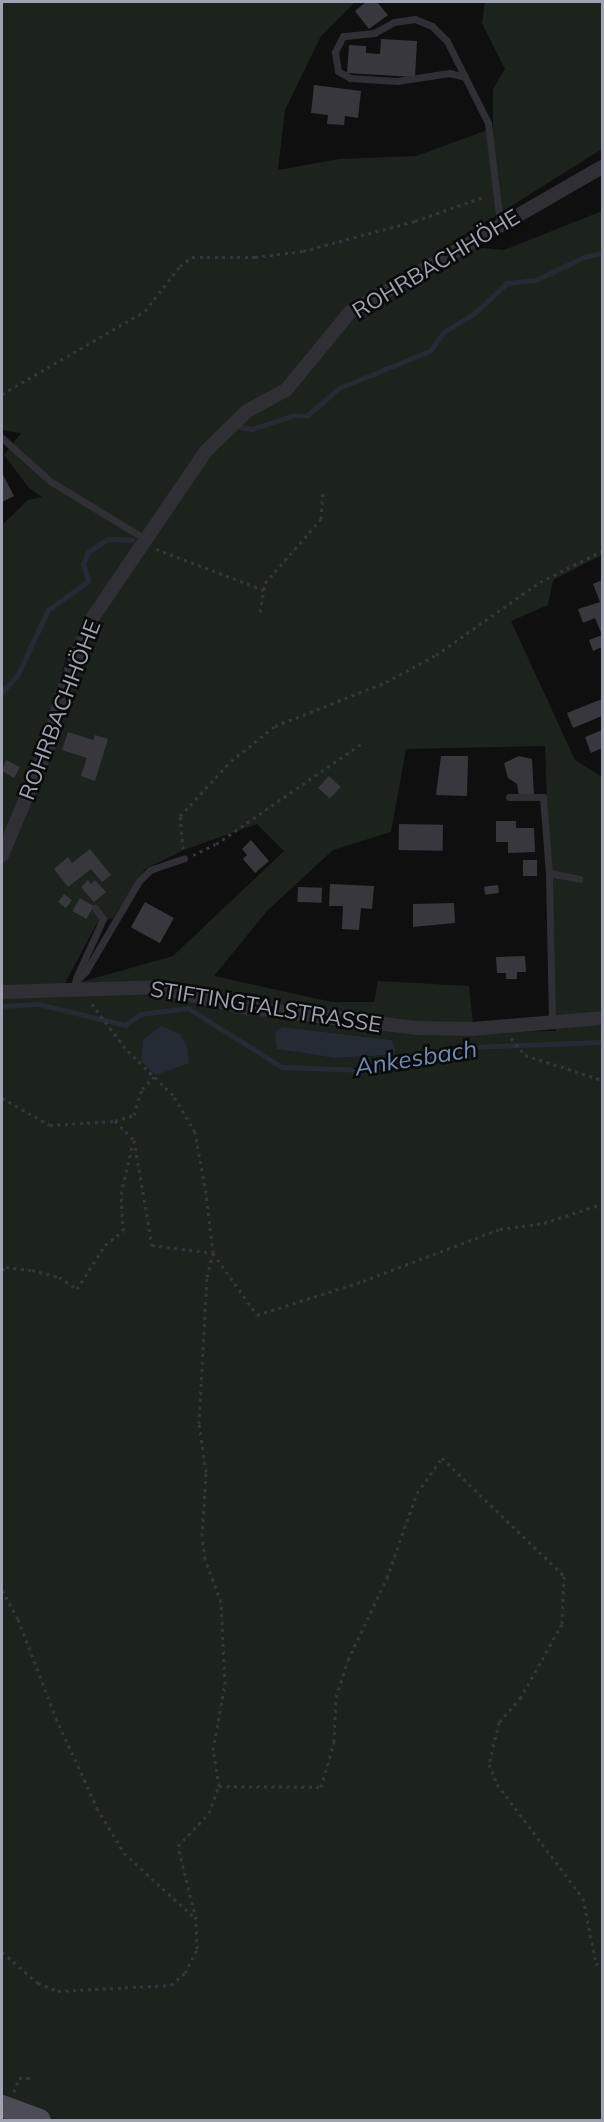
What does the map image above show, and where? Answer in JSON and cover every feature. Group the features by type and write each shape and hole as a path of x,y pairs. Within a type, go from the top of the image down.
{"main road":[{"path":"5,2107 40,2121"}],"street":[{"name":"ROHRBACHHÖHE","path":"2,855 49,744 61,696 89,623 206,451 247,411 286,390 350,312 603,167"},
{"name":"STIFTINGTALSTRASSE","path":"2,992 73,987 157,987 241,1007 418,1028 472,1029 552,1020 603,1018"}],"lane":[{"path":"465,77 449,73 397,81 350,78 338,71 335,52 343,36 374,33 394,22 415,19 432,26 447,41 465,77 488,123 495,163 496,193 501,224"},
{"path":"2,438 50,482 144,541"},
{"path":"509,797 543,797 549,873 552,1020"},
{"path":"73,987 86,971 139,881 150,870 184,858"},
{"path":"549,873 579,879"},
{"path":"73,987 103,919 95,908"}],"path":[{"path":"2,394 145,311 180,266 192,257 255,257 303,251 415,221 496,193"},
{"path":"260,612 265,583 321,519 323,493"},
{"path":"144,541 264,590"},
{"path":"364,742 216,844 184,858 180,816 231,761 275,726 386,682 436,655 540,582 603,550"},
{"path":"2,1952 38,1983 58,1991 171,1985 185,1972 197,1949 195,1919 177,1846 209,1813 219,1786 213,1750 225,1684 221,1602 205,1559 202,1536 206,1472 199,1424 207,1277 213,1253 195,1132 173,1095 115,1033 106,1018"},
{"path":"512,1040 525,1054 603,1080"},
{"path":"2,1098 51,1125 115,1121 134,1115 142,1089 154,1077"},
{"path":"115,1121 134,1140 152,1245 213,1253 257,1316 332,1293 500,1228 544,1223 603,1204"},
{"path":"2,1270 6,1267 32,1269 59,1276 77,1289 105,1245 123,1231 121,1194 134,1140"},
{"path":"219,1786 321,1787 334,1742 336,1696 348,1660 387,1578 417,1493 442,1458 564,1576 562,1624 521,1697 499,1722 489,1764 497,1784 583,1898 596,1963 603,1968"},
{"path":"2,1590 18,1619 56,1718 97,1808 124,1853 195,1919"},
{"path":"5,2107 19,2078 34,2078"}],"shaded area":[{"path":"2,2 355,2 321,36 285,110 278,170 339,159 416,156 493,128 493,89 505,69 482,23 485,2 602,2 602,149 449,245 504,250 602,211 602,555 553,580 548,605 511,621 575,760 602,777 602,2120 2,2120 2,863 33,796 75,668 106,603 96,600 66,658 45,736 2,842 2,525 28,500 42,497 29,488 4,455 21,433 2,430","holes":["545,746 556,1031 474,1032 469,986 378,981 374,1002 332,1002 214,976 267,911 333,850 391,832 406,749","257,824 284,851 173,956 63,987 96,925 113,918 145,869 184,850","283,1027 392,1040 391,1055 334,1058 277,1049"]},
{"path":"161,1026 180,1034 187,1046 189,1063 156,1075 141,1061 143,1040"},
{"path":"283,1027 392,1040 396,1051 391,1055 334,1058 277,1049 275,1037 277,1029"}],"building":[{"path":"366,2 377,2 388,15 369,29 355,11"},
{"path":"381,39 417,41 415,77 347,73 349,45 366,46 366,53 380,54"},
{"path":"314,85 361,91 358,118 345,116 344,125 327,124 328,115 311,113"},
{"path":"2,473 14,496 2,502"},
{"path":"602,580 602,635 595,618 583,623 578,609 600,602 593,584"},
{"path":"602,635 602,647 593,651 589,640"},
{"path":"602,699 602,716 573,728 567,713"},
{"path":"602,730 602,748 591,753 585,737"},
{"path":"68,732 93,740 95,735 108,739 95,781 81,776 87,758 62,750"},
{"path":"441,756 468,756 467,796 436,795"},
{"path":"519,756 532,759 534,795 519,796 517,784 508,778 504,763"},
{"path":"6,760 20,767 14,778 2,771"},
{"path":"329,776 341,787 330,799 318,788"},
{"path":"496,821 516,821 516,828 534,828 535,852 508,853 508,842 496,842"},
{"path":"399,824 443,825 443,851 399,850"},
{"path":"251,840 269,861 255,873 243,859 247,855 242,849"},
{"path":"90,849 111,875 102,882 91,869 68,887 54,869 68,857 72,863"},
{"path":"523,860 537,860 537,876 523,876"},
{"path":"88,880 91,884 95,880 106,892 94,902 81,887"},
{"path":"330,884 374,886 372,909 361,908 359,930 342,929 343,906 329,906"},
{"path":"498,885 499,893 485,895 484,887"},
{"path":"298,887 322,888 321,903 297,902"},
{"path":"64,894 72,900 66,908 58,902"},
{"path":"80,898 94,906 86,919 72,911"},
{"path":"145,902 174,918 160,943 131,927"},
{"path":"454,903 455,923 413,927 413,904"},
{"path":"525,956 526,972 517,972 517,979 506,979 506,973 497,973 496,957"}],"waterway":[{"path":"237,426 252,429 292,416 307,416 339,388 430,351 444,332 476,312 507,283 536,280 584,257 602,253"},
{"path":"2,692 17,676 48,610 88,581 83,564 88,552 108,539 132,540"},
{"name":"Ankesbach","path":"2,1006 39,1004 125,1025 141,1014 188,1008 282,1067 366,1070 470,1047 602,1042"}]}
